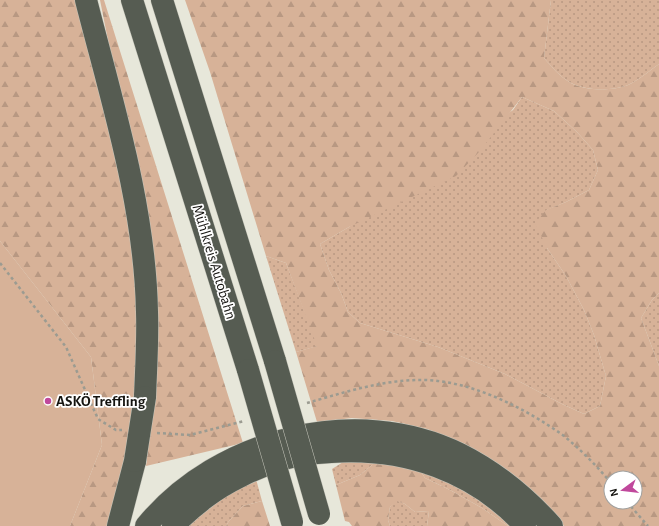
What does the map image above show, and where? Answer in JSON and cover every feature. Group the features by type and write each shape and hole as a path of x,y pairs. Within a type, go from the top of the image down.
{"highway":[{"path":"86,0 120,131 132,186 140,233 147,312 145,397 135,462 118,526"},
{"name":"Mühlkreis Autobahn","path":"132,0 248,370 293,524"},
{"name":"Mühlkreis Autobahn","path":"162,0 275,361 321,520"},
{"path":"146,526 169,502 191,484 230,460 254,449 279,440 312,434 346,431 377,431 405,435 431,442 459,453 486,468 515,488 552,526"},
{"path":"173,526 206,497 249,473 280,460 311,453 344,451 377,452 404,456 433,464 461,477 491,496 518,518 525,526"}],"path":[{"path":"0,263 66,347 98,419 116,430 124,430"},
{"path":"304,404 348,391 390,383 417,380 444,382 473,388 509,403 537,419 564,437 594,463 603,474"},
{"path":"154,432 190,435 245,420"},
{"path":"634,510 648,526"}],"green space":[{"path":"0,0 76,0 114,145 136,268 138,381 125,467 110,526 70,526 102,445 91,357 0,241"},
{"path":"100,0 104,0 243,443 146,466 157,364 152,262"},
{"path":"185,0 551,0 544,58 567,81 577,86 591,89 622,87 636,81 659,64 659,293 652,300 641,318 659,366 659,526 564,526 535,494 466,445 427,429 392,421 352,418 317,422 296,352 317,346 286,263 266,256 210,72","holes":["522,97 554,111 577,132 593,150 598,170 589,190 546,210 535,223 547,248 566,276 584,310 594,335 606,376 600,406 584,414 505,374 438,347 360,323 348,312 341,293 329,270 320,244 349,227 456,176 479,152"]},
{"path":"551,0 659,0 659,64 636,81 622,87 592,89 577,86 567,81 544,58"},
{"path":"522,97 554,111 577,132 593,150 598,170 589,190 547,210 547,248 566,276 584,310 594,335 606,376 600,406 584,414 505,374 438,347 360,323 348,312 341,293 329,270 320,244 349,227 513,110"},
{"name":"ASKÖ Treffling","path":"0,241 91,357 102,445 70,526 0,526"},
{"path":"266,256 286,263 318,346 296,352"},
{"path":"659,293 659,366 641,318 652,300"},
{"path":"351,457 388,459 372,465 360,475 336,485 332,469"},
{"path":"378,460 416,464 425,478 482,508 508,526 427,526 429,511 415,512 405,504 397,501 390,507 388,520 390,526 352,526 349,522 345,521 336,485 360,475"},
{"path":"416,464 440,472 519,526 508,526 482,508 425,478"},
{"path":"256,479 262,501 243,506 226,526 182,526 195,513"},
{"path":"396,500 405,504 415,512 429,511 427,526 390,526 388,520 390,507"},
{"path":"262,501 270,526 226,526 243,506"}],"place":[{"name":"ASKÖ Treffling","path":"48,401"}]}
